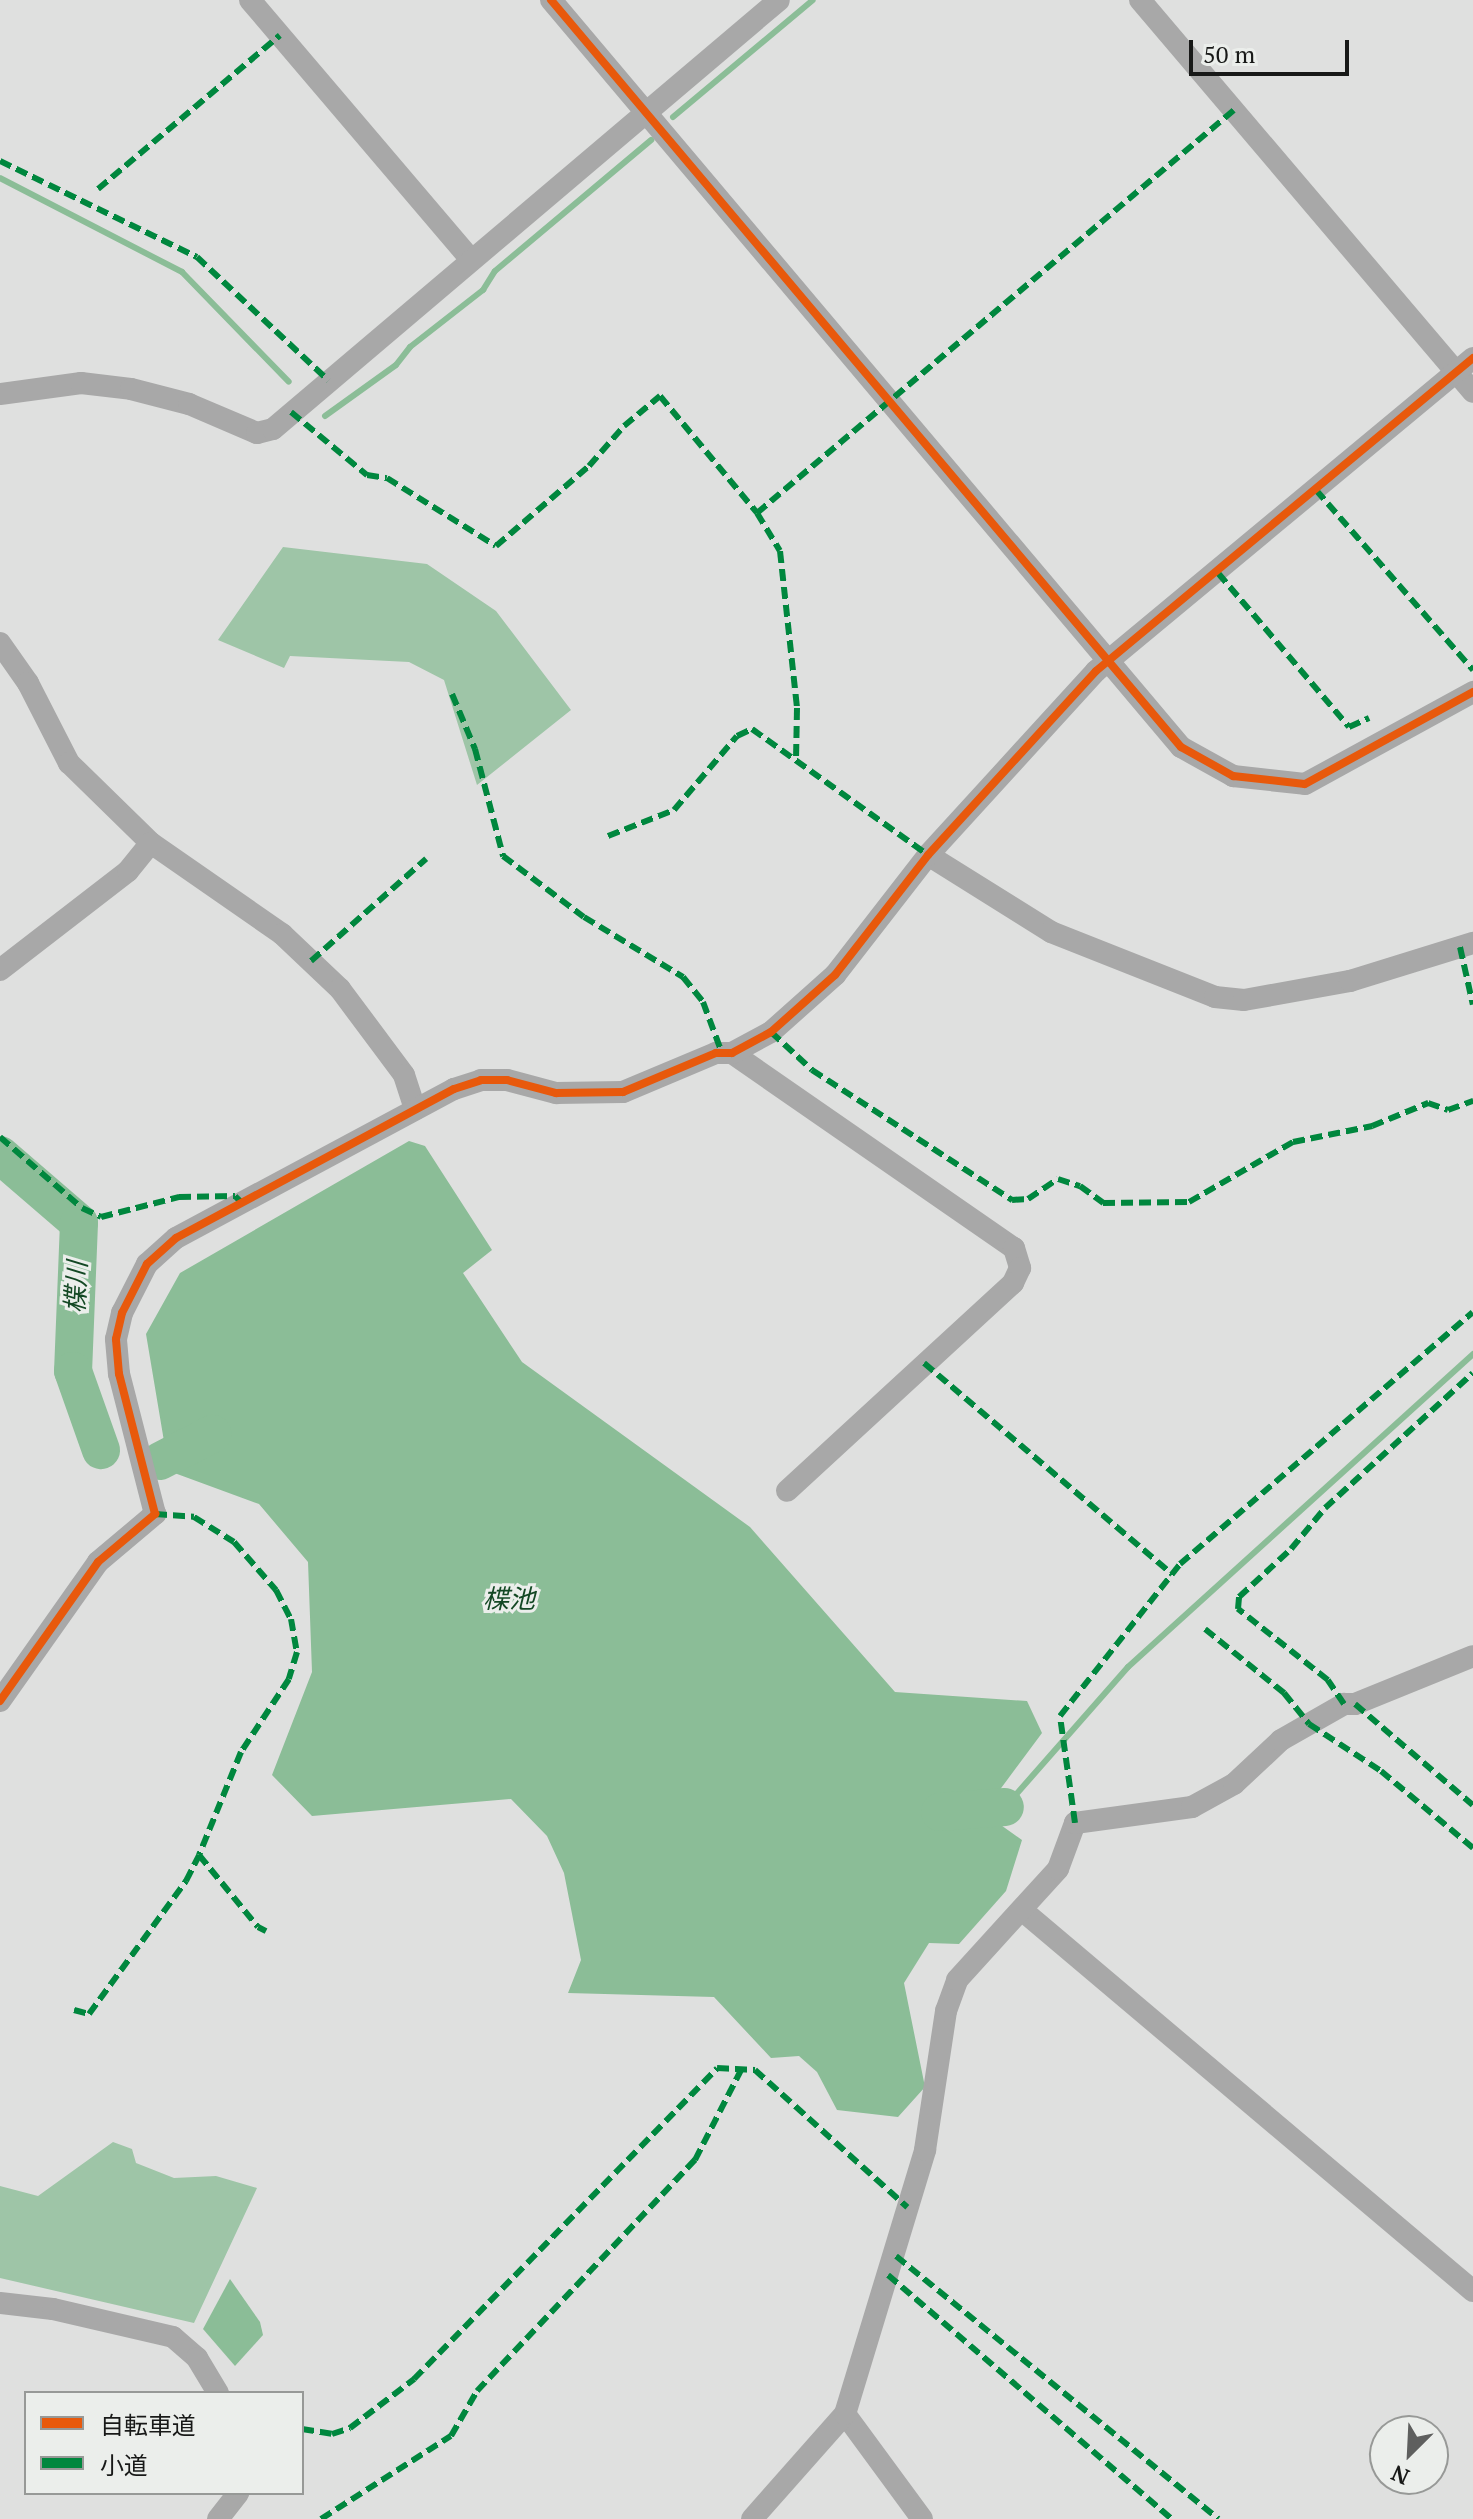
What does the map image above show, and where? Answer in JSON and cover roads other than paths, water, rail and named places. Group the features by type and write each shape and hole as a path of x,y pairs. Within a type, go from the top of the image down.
{"street":[{"path":"250,0 471,260"},
{"path":"551,0 1096,644 1106,664 1164,733 1205,764 1233,776 1291,783 1319,778 1473,692"},
{"path":"0,394 81,383 131,389 189,404 257,433 273,429 779,0"},
{"path":"1140,0 1465,365 1473,392"},
{"path":"0,1701 98,1562 155,1514 119,1374 116,1339 127,1299 147,1264 176,1238 415,1109 481,1080 507,1080 556,1093 623,1092 716,1053 732,1053 811,1001 928,855 1106,664 1465,365"},
{"path":"0,643 28,683 69,763 151,843 282,934 340,989 404,1075 415,1109"},
{"path":"0,970 128,871 151,843"},
{"path":"928,855 1051,932 1215,997 1244,1000 1350,981 1473,943"},
{"path":"732,1053 1014,1248 1020,1268 1013,1283 787,1491"},
{"path":"752,2519 845,2414 925,2150 946,2011 957,1980 970,1960 1023,1911 1058,1869 1075,1823 1192,1807 1234,1784 1281,1740 1344,1704 1355,1704 1473,1656"},
{"path":"1023,1911 1473,2291"},
{"path":"0,2303 53,2309 173,2337 197,2358 217,2391"},
{"path":"845,2414 922,2519"},
{"path":"218,2519 236,2495"}],"water":[{"name":"楪池","path":"409,1141 425,1146 492,1250 463,1273 522,1362 750,1527 895,1692 1027,1701 1042,1733 993,1799 991,1818 1022,1840 1006,1891 959,1944 929,1943 904,1983 925,2087 898,2117 837,2110 817,2072 799,2056 771,2058 714,1997 568,1993 581,1960 564,1873 547,1836 511,1799 312,1816 272,1775 312,1672 308,1562 259,1504 169,1471 146,1334 180,1273"},
{"path":"230,2279 260,2322 263,2335 235,2366 203,2329"}],"waterway":[{"path":"673,117 813,0"},
{"path":"325,416 396,365 410,347 483,290 495,271 651,140"},
{"path":"0,178 182,272 289,382"},
{"name":"楪川","path":"0,1155 79,1223 73,1371 101,1450"},
{"path":"1005,1807 1128,1667 1473,1354"},
{"name":"楪池","path":"160,1461 212,1434"},
{"name":"楪池","path":"940,1812 1005,1807"}]}
